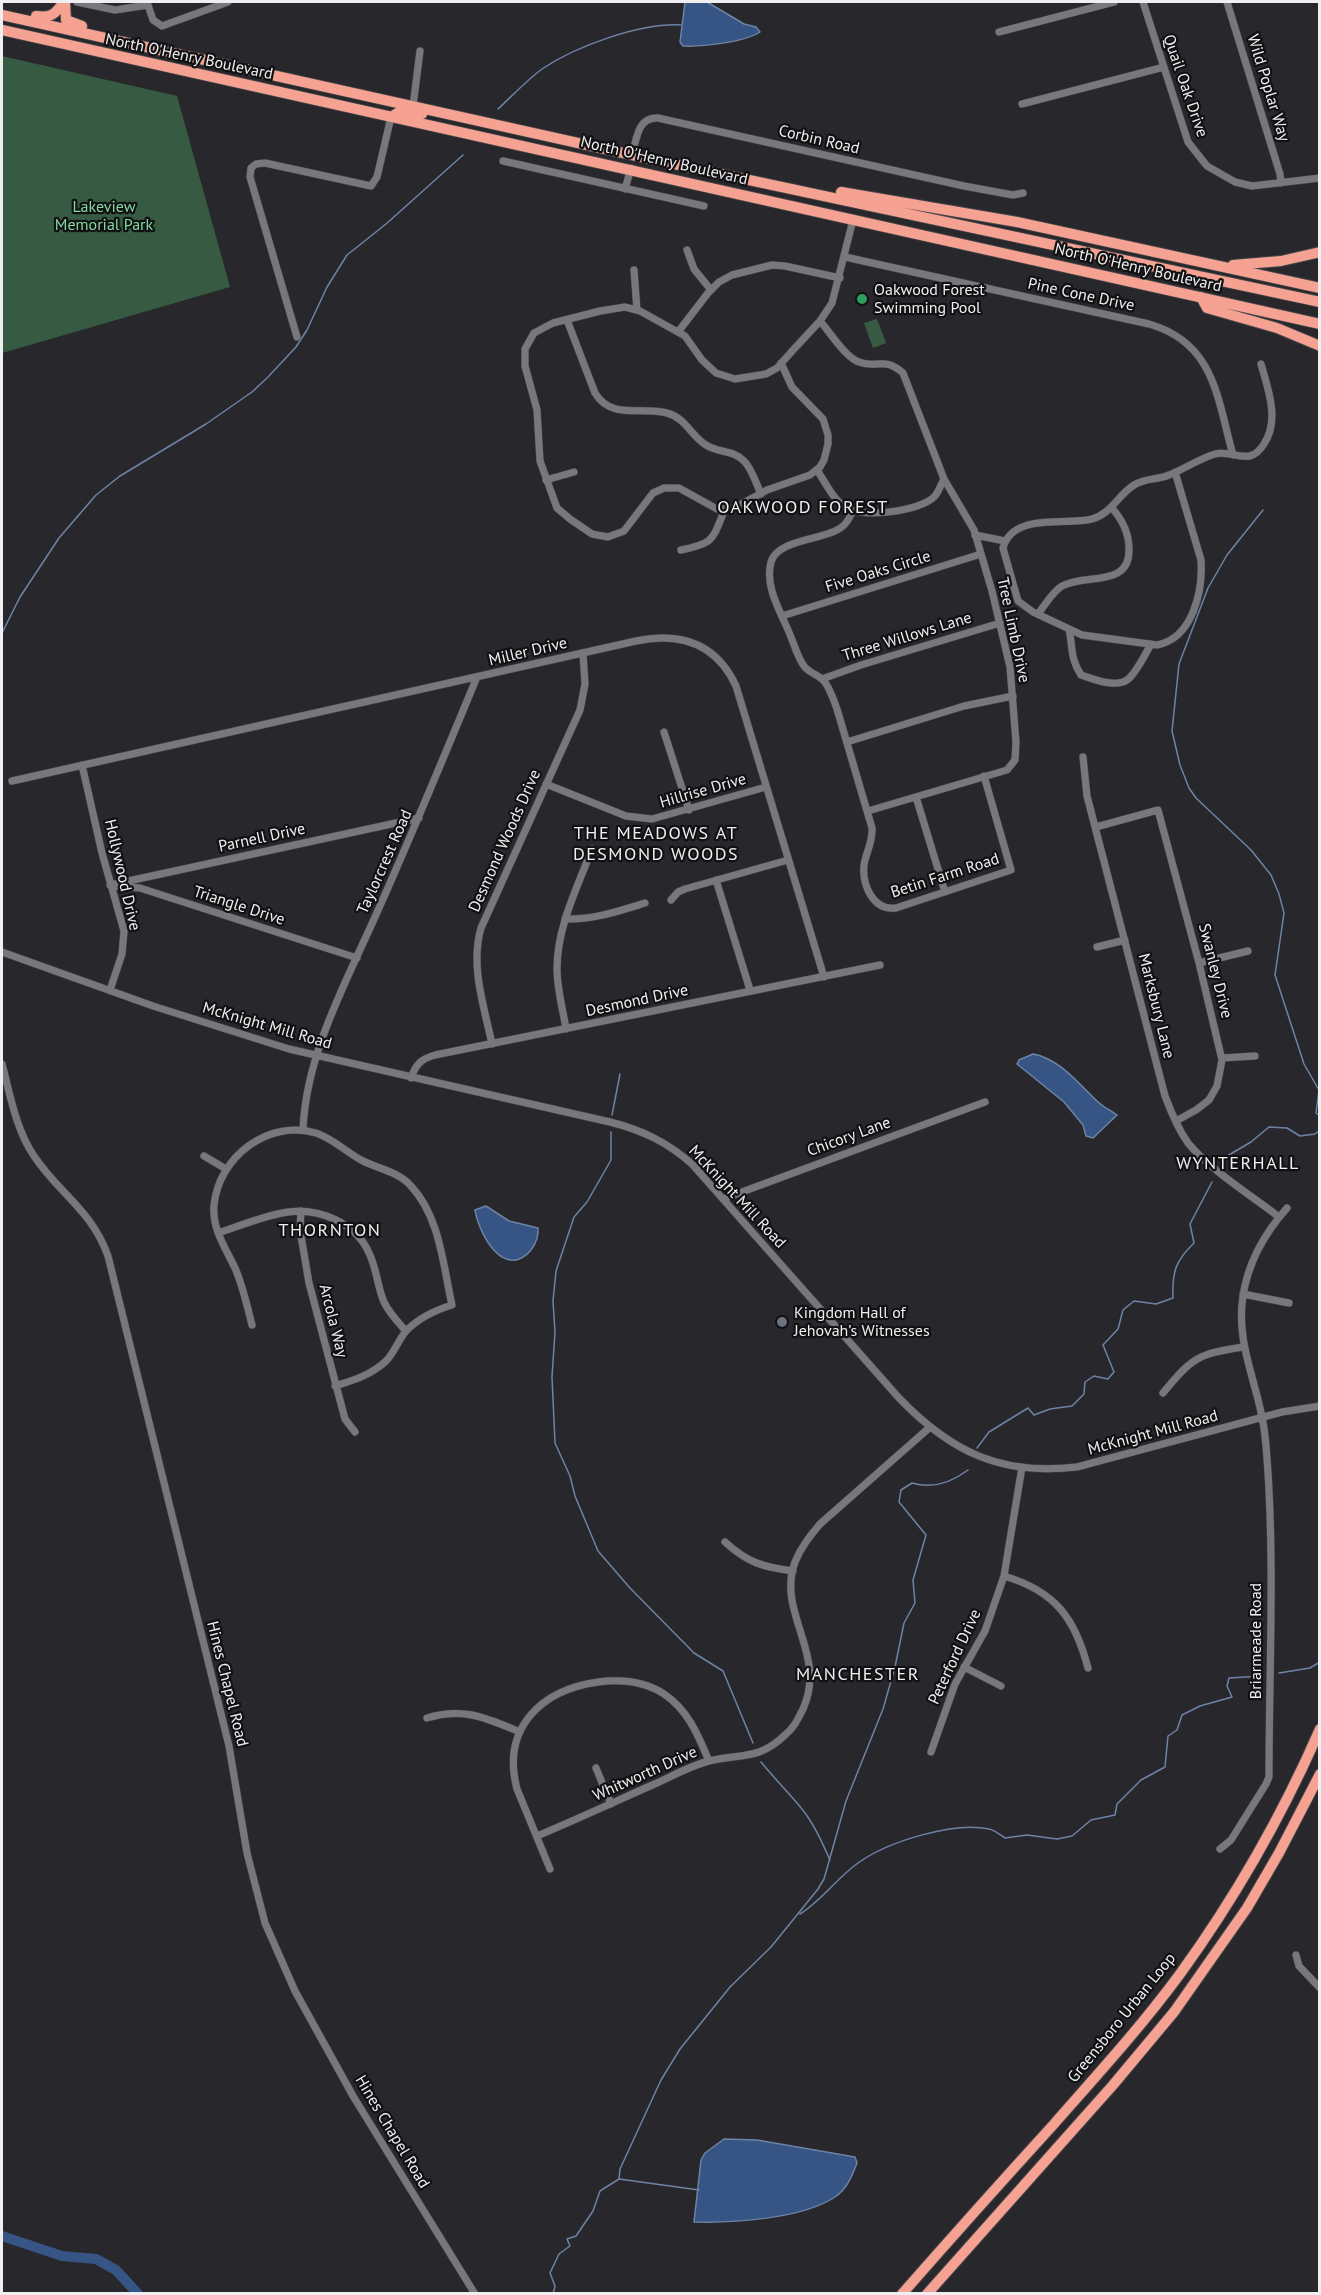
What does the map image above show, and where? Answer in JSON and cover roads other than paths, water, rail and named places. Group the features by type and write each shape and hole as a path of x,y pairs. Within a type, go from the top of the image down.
{"highway":[{"path":"2,13 50,17 65,2"},
{"path":"65,2 65,17 71,24 148,48"},
{"name":"North O'Henry Boulevard","path":"2,13 148,48 632,155 1320,302"},
{"name":"North O'Henry Boulevard","path":"2,30 630,168 1320,324"},
{"path":"390,117 403,111 477,120"},
{"path":"530,146 621,159 632,155"},
{"path":"749,179 814,187 1017,222 1320,288"},
{"path":"1221,265 1281,261 1320,252"},
{"path":"1201,297 1207,308 1277,328 1320,346"},
{"name":"Greensboro Urban Loop","path":"902,2294 1113,2057 1178,1976 1214,1924 1258,1853 1320,1730"},
{"name":"Greensboro Urban Loop","path":"927,2294 1113,2085 1174,2012 1252,1899 1284,1844 1320,1774"}],"street":[{"name":"North O'Henry Boulevard","path":"77,2 115,10 148,3"},
{"path":"148,3 153,20 162,26 228,2"},
{"path":"999,32 1114,2"},
{"name":"Quail Oak Drive","path":"1143,2 1188,142 1206,166 1235,182 1252,186 1320,178"},
{"name":"Wild Poplar Way","path":"1227,2 1281,183"},
{"path":"413,106 420,51"},
{"path":"1022,104 1164,67"},
{"path":"297,337 250,177 251,168 256,164 265,163 371,186 377,177 390,117"},
{"name":"Corbin Road","path":"632,155 643,122 650,118 658,118 964,186 1012,195 1023,193"},
{"path":"503,161 704,206"},
{"path":"625,189 630,168"},
{"path":"782,363 792,387 823,418 827,431 828,449 824,460 817,470 806,478 761,494 741,506 725,509 711,507 677,488 664,488 653,493 624,531 613,536 602,537 592,534 561,513 546,480 539,452 537,410 525,366 525,349 534,333 543,327 615,307 637,310 685,336 707,366 727,378 757,377 777,368 820,321 832,303 853,220"},
{"path":"687,250 694,269 711,290"},
{"name":"Pine Cone Drive","path":"845,257 1149,324 1170,331 1187,342 1205,363 1233,455"},
{"path":"678,332 711,290 719,282 732,275 772,266 785,266 840,278"},
{"path":"634,270 637,310"},
{"path":"567,320 600,401 612,409 658,412 676,417 707,446 734,453 742,459 761,494"},
{"name":"Tree Limb Drive","path":"820,321 852,358 866,363 887,363 903,373 944,479 963,509 975,535 1000,623 1010,667 1013,696 1015,760 1007,770 984,776"},
{"path":"1175,472 1201,560 1202,572 1195,608 1178,634 1164,644 1082,635 1038,614 1018,601 1003,548 1005,541 1019,529 1054,521 1081,522 1098,517 1131,486 1144,480 1169,476 1175,472 1192,462 1217,453 1246,457 1257,453 1265,443 1271,425 1272,401 1261,364"},
{"path":"817,470 837,499 853,511 862,514 883,514 924,503 935,496 944,479"},
{"path":"546,480 574,472"},
{"path":"1038,614 1060,587 1071,582 1117,574 1125,567 1129,558 1129,543 1122,519 1111,507"},
{"path":"681,550 709,542 714,536 725,509"},
{"path":"822,679 810,673 804,666 782,616 770,577 771,562 775,553 786,547 838,530 848,521 853,511"},
{"path":"975,535 1005,541"},
{"name":"Five Oaks Circle","path":"782,616 981,554"},
{"name":"Three Willows Lane","path":"822,679 1000,623"},
{"path":"1069,629 1072,660 1077,670 1081,675 1098,680 1119,682 1128,679 1151,644"},
{"name":"Miller Drive","path":"12,781 636,641 668,637 691,642 712,655 724,666 736,686 824,977"},
{"name":"Desmond Woods Drive","path":"492,1044 477,971 477,943 481,928 582,703 585,684 583,654"},
{"name":"Taylorcrest Road","path":"303,1131 306,1093 316,1056 477,677"},
{"name":"Betin Farm Road","path":"822,679 831,692 868,811 872,837 864,871 870,894 875,902 885,908 896,908 1011,870 984,776"},
{"path":"847,742 964,706 1013,696"},
{"path":"664,732 689,810"},
{"name":"Marksbury Lane","path":"1083,757 1087,796 1165,1096 1188,1143 1208,1162 1279,1217"},
{"name":"Hollywood Drive","path":"82,765 110,885 122,923 124,939 122,954 110,990"},
{"path":"868,811 984,776"},
{"name":"Hillrise Drive","path":"546,784 639,819 652,819 689,810 766,787"},
{"path":"916,797 945,892"},
{"name":"Swanley Drive","path":"1095,827 1158,810 1222,1058 1217,1086 1209,1100 1176,1121"},
{"name":"Parnell Drive","path":"110,885 419,818"},
{"path":"566,1029 556,971 558,941 592,849"},
{"path":"671,900 678,892 788,860"},
{"path":"716,880 750,990"},
{"name":"Triangle Drive","path":"110,885 140,888 357,958"},
{"path":"565,919 578,920 607,915 645,903"},
{"path":"1097,947 1125,940"},
{"path":"1199,963 1248,951"},
{"name":"McKnight Mill Road","path":"2,952 243,1035 316,1056 610,1122 639,1130 658,1139 680,1154 723,1199 899,1398 929,1428 970,1453 1022,1467 1042,1469 1077,1467 1262,1418 1320,1406"},
{"name":"Desmond Drive","path":"411,1078 415,1066 423,1059 880,965"},
{"path":"1222,1058 1255,1056"},
{"name":"Hines Chapel Road","path":"2,1064 17,1119 33,1154 93,1223 108,1256 229,1746 253,1882 273,1942 305,2009 353,2096 475,2294"},
{"name":"Chicory Lane","path":"723,1199 985,1101"},
{"path":"252,1325 242,1286 218,1233 214,1206 218,1185 226,1169 243,1149 257,1140 279,1132 303,1131 330,1139 364,1162 399,1175 421,1198 432,1222 452,1305 434,1311 406,1331 399,1345 387,1360 368,1375 335,1386"},
{"path":"204,1156 226,1169"},
{"name":"Briarmeade Road","path":"1220,1849 1231,1840 1269,1776 1270,1518 1262,1418 1243,1347 1240,1324 1248,1272 1260,1243 1287,1209"},
{"path":"218,1233 286,1212 301,1211 323,1214 341,1222 355,1233 369,1252 384,1301 406,1331"},
{"name":"Arcola Way","path":"301,1211 300,1230 307,1274 345,1419 356,1432"},
{"path":"1243,1294 1289,1302"},
{"path":"1163,1393 1195,1359 1219,1351 1243,1347"},
{"name":"Whitworth Drive","path":"537,1836 709,1761 745,1756 768,1748 795,1725 811,1685 811,1669 807,1650 793,1605 793,1571 804,1542 820,1524 929,1428"},
{"name":"Peterford Drive","path":"931,1752 951,1694 985,1631 1004,1576 1022,1467"},
{"path":"725,1542 738,1554 760,1566 793,1571"},
{"path":"1004,1576 1034,1587 1063,1610 1079,1639 1088,1668"},
{"path":"964,1667 1001,1686"},
{"path":"550,1869 517,1789 513,1775 513,1757 520,1732 541,1704 557,1693 586,1684 622,1680 645,1685 663,1694 680,1707 691,1722 709,1761"},
{"path":"427,1718 442,1714 469,1713 483,1716 520,1732"},
{"path":"596,1768 610,1804"},
{"path":"1296,1954 1299,1966 1320,1988"}],"water":[{"path":"685,2 707,2 744,24 756,27 760,32 744,39 723,43 683,46 680,42"},
{"path":"1033,1054 1060,1066 1099,1103 1117,1115 1093,1138 1086,1136 1083,1125 1064,1102 1017,1064 1019,1060"},
{"path":"486,1206 509,1221 538,1228 538,1237 531,1250 521,1258 512,1260 503,1258 495,1251 482,1231 475,1210"},
{"path":"724,2139 757,2140 855,2157 857,2163 843,2190 835,2197 805,2210 767,2218 728,2222 694,2222 701,2160 705,2153"}],"waterway":[{"path":"498,109 542,69 572,52 628,32 665,25 681,25"},
{"path":"2,633 20,597 59,538 96,495 120,476 206,424 252,392 296,347 307,330 327,287 347,255 386,224 463,155"},
{"path":"1263,510 1227,555 1208,588 1179,664 1172,731 1180,765 1189,788 1196,798 1251,850 1271,875 1279,894 1284,913 1275,975 1304,1064 1319,1090 1316,1113 1320,1116"},
{"path":"612,1115 620,1074"},
{"path":"1222,1159 1251,1142 1269,1127 1287,1128 1300,1136 1315,1134 1320,1130"},
{"path":"611,1132 611,1160 587,1202 574,1217 556,1271 553,1301 555,1332 552,1377 555,1443 598,1551 630,1588 694,1653 723,1671 753,1743"},
{"path":"977,1448 989,1432 1028,1408 1034,1415 1050,1409 1072,1406 1084,1394 1085,1382 1094,1376 1108,1379 1114,1372 1103,1345 1118,1329 1123,1310 1134,1301 1156,1304 1173,1298 1176,1268 1194,1243 1190,1224 1212,1182"},
{"path":"619,2179 620,2169 661,2080 680,2049 730,1987 771,1947 824,1879 846,1801 883,1709 904,1623 915,1603 913,1580 926,1535 899,1502 901,1490 912,1483 919,1485 942,1483 968,1470"},
{"path":"1279,1673 1310,1668 1320,1662"},
{"path":"800,1914 858,1863 886,1848 921,1835 975,1827 995,1831 1005,1838 1027,1835 1057,1839 1072,1836 1091,1820 1115,1815 1117,1804 1141,1780 1165,1767 1168,1736 1177,1730 1182,1715 1200,1706 1232,1697 1227,1686 1229,1678 1262,1676"},
{"path":"761,1762 806,1815 818,1833 830,1860"},
{"path":"553,2294 555,2286 550,2273 559,2254 570,2246 567,2239 576,2236 593,2211 600,2191 619,2179 699,2190"},
{"path":"2,2236 62,2256 96,2259 116,2270 138,2294"}],"place":[{"name":"Oakwood Forest Swimming Pool","path":"862,299"},
{"name":"Kingdom Hall of Jehovah’s Witnesses","path":"782,1322"}],"district":[{"name":"OAKWOOD FOREST","path":"803,508"},
{"name":"THE MEADOWS AT DESMOND WOODS","path":"656,844"},
{"name":"WYNTERHALL","path":"1238,1164"},
{"name":"THORNTON","path":"330,1231"},
{"name":"MANCHESTER","path":"858,1675"}],"park label":[{"name":"Lakeview Memorial Park","path":"104,216"}]}
